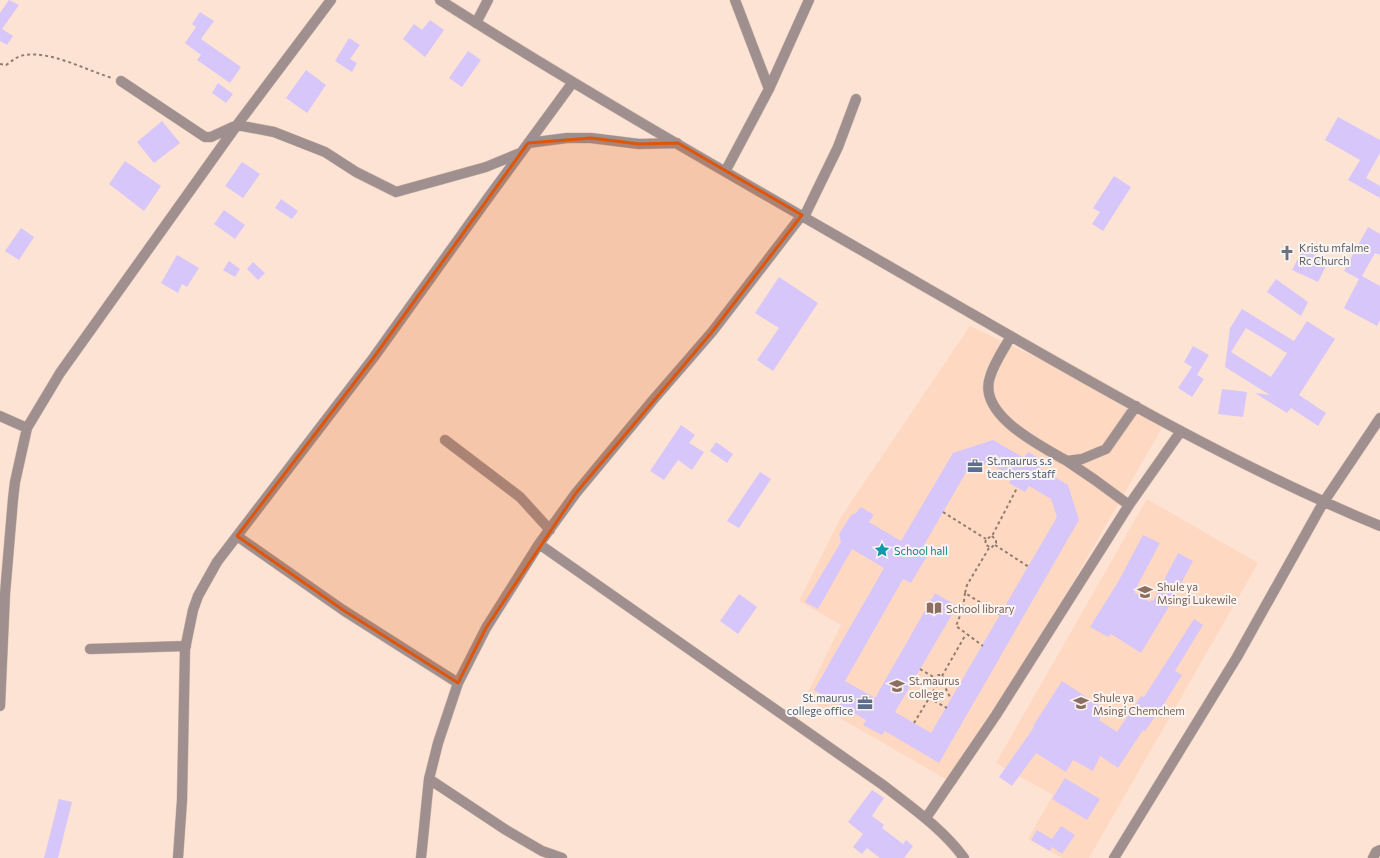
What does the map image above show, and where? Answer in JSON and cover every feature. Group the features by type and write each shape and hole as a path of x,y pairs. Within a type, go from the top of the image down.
{"street":[{"path":"0,706 5,594 14,488 27,428 60,373 237,125 331,0"},
{"path":"440,0 573,82 1011,336 1136,406 1324,502 1380,526"},
{"path":"476,23 488,0"},
{"path":"735,0 769,89"},
{"path":"726,170 769,89 809,0"},
{"path":"121,81 205,137 211,137 237,125 274,132 325,152 356,172 396,192 486,167 520,153"},
{"path":"178,858 182,800 186,646 193,610 198,596 217,562 374,357 520,153 573,82"},
{"path":"422,858 429,778 438,744 458,684 486,628 539,544 576,492 712,332 803,216 838,147 856,98"},
{"path":"528,142 567,138 591,138 639,144 678,143"},
{"path":"1011,336 990,377 988,391 994,406 1002,418 1018,431 1067,461 1129,505"},
{"path":"1067,461 1082,459 1106,449 1136,406"},
{"path":"0,416 27,428"},
{"path":"1114,858 1237,657 1324,502 1380,418"},
{"path":"926,818 1049,634 1129,505 1181,430"},
{"path":"445,440 520,497 550,530"},
{"path":"237,536 343,610 458,684"},
{"path":"539,544 883,785 926,818 957,848 964,858"},
{"path":"90,649 186,646"},
{"path":"429,778 506,830 542,850 562,858"}],"path":[{"path":"0,64 6,65 24,55 36,55 53,58 121,81"},
{"path":"986,539 992,536 1017,488"},
{"path":"943,512 986,539"},
{"path":"992,536 996,540 995,545"},
{"path":"986,539 986,544 989,548"},
{"path":"983,646 956,626 963,608 967,585 989,548 995,545"},
{"path":"995,545 1029,567"},
{"path":"965,593 1001,615"},
{"path":"952,699 943,683 944,680 942,676 966,634"},
{"path":"920,668 935,678 934,681 937,685"},
{"path":"935,678 937,675 942,676"},
{"path":"914,723 937,685 943,683"},
{"path":"929,698 946,708"}],"highlighted area":[{"path":"591,138 639,144 678,143 802,215 712,332 576,493 486,628 458,683 343,610 237,536 374,357 528,143"}],"shaded area":[{"path":"970,326 1099,387 1162,428 956,785 805,698 841,625 799,601 841,517"},
{"path":"1147,499 1258,563 1089,858 1062,858 1028,839 1053,795 996,763"}],"building":[{"path":"9,0 19,5 2,29 13,36 7,45 0,41 0,13"},
{"path":"200,12 214,21 201,39 241,67 230,83 197,60 201,55 185,43 196,27 192,24"},
{"path":"430,20 444,30 425,57 403,39 414,24 422,30"},
{"path":"349,38 360,45 350,59 357,63 352,72 335,61"},
{"path":"468,51 481,60 462,87 449,78"},
{"path":"306,70 326,85 307,113 286,98"},
{"path":"218,83 233,94 226,103 212,93"},
{"path":"1338,117 1380,140 1380,153 1366,178 1380,186 1380,198 1348,180 1360,160 1325,140"},
{"path":"162,121 180,143 154,163 137,142"},
{"path":"125,161 161,186 144,211 109,184"},
{"path":"242,162 260,174 243,198 225,186"},
{"path":"1114,176 1131,187 1103,231 1092,224 1100,212 1093,208"},
{"path":"281,199 298,211 292,219 275,208"},
{"path":"224,210 245,225 235,239 214,224"},
{"path":"1368,227 1380,234 1380,255 1375,253 1362,276 1380,286 1380,320 1377,326 1344,308 1359,279 1344,271"},
{"path":"21,228 34,237 19,260 5,251"},
{"path":"1303,249 1328,262 1318,282 1292,270"},
{"path":"177,255 199,268 187,287 182,284 178,293 161,283"},
{"path":"229,261 240,269 235,277 223,270"},
{"path":"253,262 265,273 258,280 247,269"},
{"path":"779,277 818,303 773,371 757,360 779,328 755,313"},
{"path":"1276,279 1308,302 1301,316 1267,292"},
{"path":"1242,309 1294,341 1307,321 1335,339 1299,395 1326,413 1318,426 1291,408 1287,413 1255,393 1270,395 1225,367 1230,328","holes":["1246,328 1287,353 1271,377 1231,352"]},
{"path":"1193,346 1209,355 1197,375 1204,379 1192,397 1178,388 1192,367 1184,362"},
{"path":"1222,389 1247,392 1243,417 1218,414"},
{"path":"681,425 695,435 689,443 704,452 692,470 678,460 664,480 650,471"},
{"path":"993,440 1024,458 1028,452 1044,461 1040,468 1068,485 1079,520 939,763 885,731 882,735 863,725 866,720 814,690 884,568 852,549 818,609 805,602 841,542 839,534 851,515 856,513 861,507 874,515 869,522 901,541 953,453","holes":["989,463 1012,477 1009,483 1025,492 1029,486 1051,499 1057,517 931,733 895,712 957,606 935,593 875,698 845,681 903,579 911,583 927,556 920,552 968,469"]},
{"path":"716,442 733,454 727,463 710,451"},
{"path":"760,472 771,479 739,528 727,521"},
{"path":"1143,535 1160,543 1134,592 1150,602 1151,600 1153,601 1178,553 1193,561 1167,610 1141,653 1111,634 1108,637 1090,627 1118,582"},
{"path":"739,594 757,607 738,634 720,621"},
{"path":"1194,619 1203,625 1175,671 1182,675 1164,704 1145,731 1143,730 1118,768 1100,756 1093,771 1073,760 1066,772 1036,753 1012,786 999,777 1034,727 1033,726 1062,681 1106,710 1099,720 1117,732 1141,696 1144,697"},
{"path":"1065,778 1100,799 1087,820 1052,799"},
{"path":"872,790 884,798 872,816 884,825 882,828 903,844 906,840 913,846 904,858 880,858 867,848 862,854 853,847 863,834 848,822"},
{"path":"59,799 72,802 58,858 44,858"},
{"path":"1061,826 1075,835 1062,854 1052,847 1050,851 1031,840 1037,830 1052,839"}],"place":[{"name":"Kristu mfalme Rc Church","path":"1287,253"},
{"name":"St.maurus s.s teachers staff","path":"975,466"},
{"name":"School hall","path":"882,550"},
{"name":"Shule ya Msingi Lukewile","path":"1145,592"},
{"name":"School library","path":"934,608"},
{"name":"St.maurus college","path":"897,686"},
{"name":"St.maurus college office","path":"865,703"},
{"name":"Shule ya Msingi Chemchem","path":"1081,703"}]}
